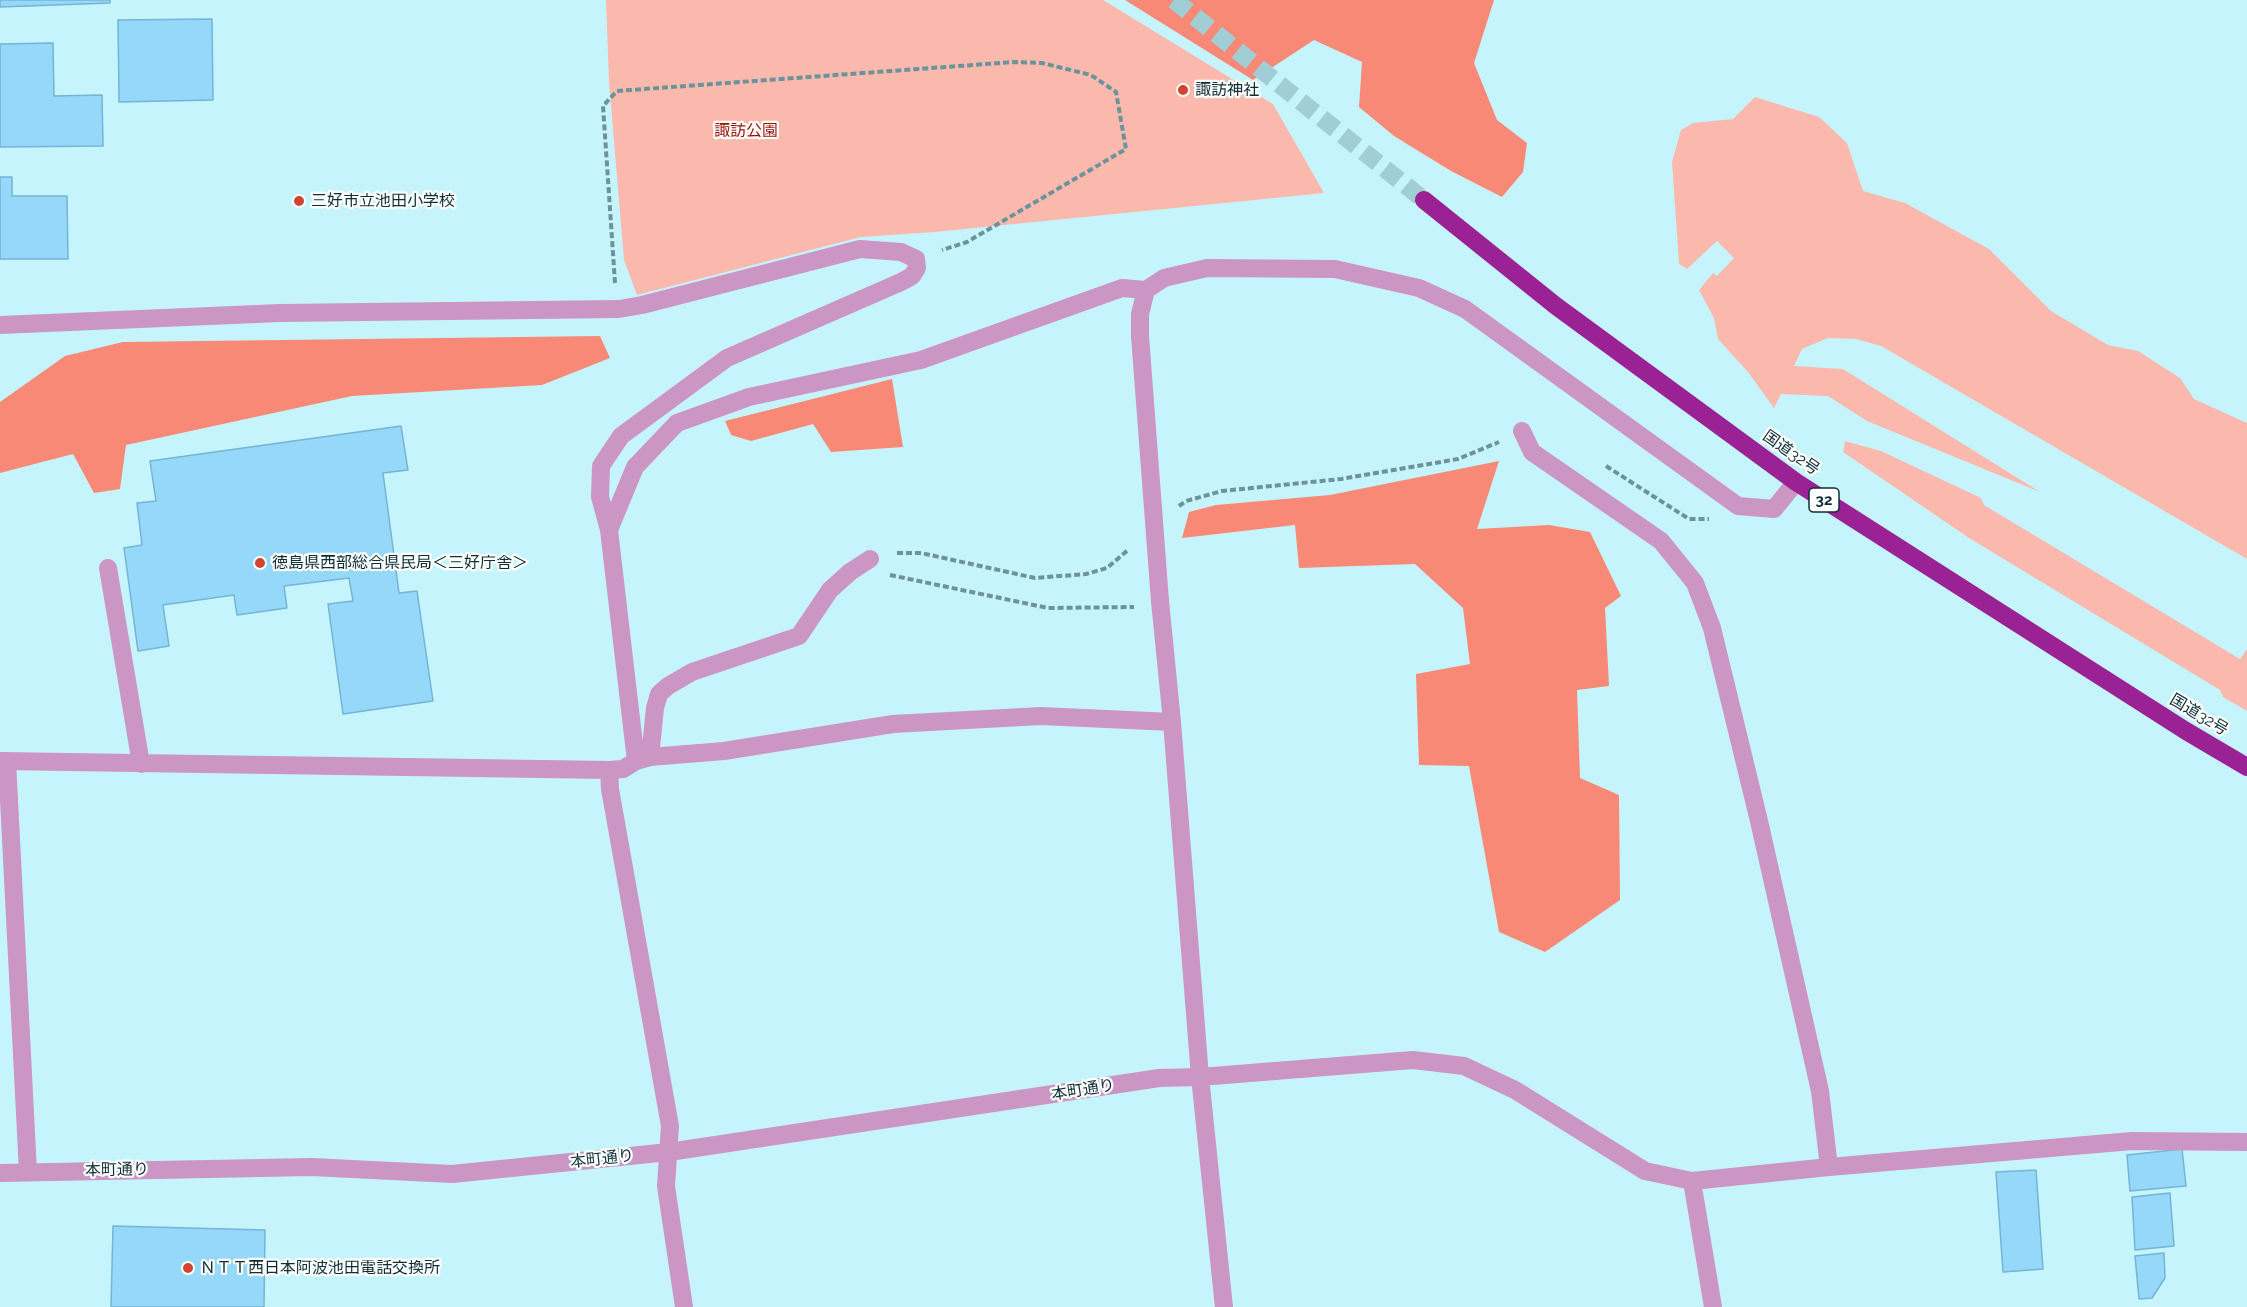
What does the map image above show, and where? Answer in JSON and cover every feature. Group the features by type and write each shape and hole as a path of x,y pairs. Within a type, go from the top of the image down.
{"highway":[{"name":"国道32号","path":"1424,200 1556,306 1796,482 2247,767"}],"street":[{"path":"0,325 280,313 619,309 860,249 901,252 916,259 917,268 912,276 901,282 728,358 621,436 601,466 600,497 609,530 643,759"},
{"path":"1224,1307 1200,1077 1140,336 1140,314 1146,291 1164,278 1207,268 1335,269 1419,288 1465,309 1738,506 1774,509 1796,482"},
{"path":"609,530 635,467 676,423 749,397 921,360 1122,288 1146,291"},
{"path":"1522,431 1532,452 1661,541 1695,583 1712,628 1759,821 1820,1091 1829,1167"},
{"path":"643,759 659,694 668,686 692,672 719,661 798,636 830,590 850,572 870,559"},
{"path":"108,568 141,764"},
{"path":"28,1172 3,761 623,770 643,759 724,751 893,724 1041,716 1172,722"},
{"path":"609,770 610,789 670,1126 666,1185 684,1307"},
{"name":"本町通り","path":"0,1173 312,1167 452,1174 669,1152 1159,1078 1200,1077 1413,1060 1464,1066 1515,1090 1645,1171 1692,1181 2132,1141 2247,1142"},
{"path":"1692,1181 1713,1307"}],"path":[{"path":"619,309 612,266 603,106 617,91 1014,62 1042,63 1091,75 1116,92 1126,149 967,242 916,259"},
{"path":"1177,509 1186,501 1222,490 1341,479 1458,459 1522,431"},
{"path":"1602,464 1689,519 1716,518 1738,506"},
{"path":"870,559 889,554 921,553 1035,578 1086,573 1107,568 1133,546"},
{"path":"850,572 893,575 1048,608 1161,604"}],"green space":[{"name":"諏訪公園","path":"606,0 1103,0 1273,104 1324,193 935,232 861,237 637,295 624,260 609,82"},
{"path":"1755,97 1819,117 1847,143 1863,191 1905,203 1989,249 2051,311 2108,345 2138,351 2180,378 2194,399 2247,423 2247,559 1881,346 1856,339 1828,338 1802,349 1794,366 1843,369 2040,492 1867,421 1828,396 1781,394 1774,408 1748,372 1718,339 1714,318 1699,290 1713,273 1717,276 1734,258 1717,241 1687,269 1679,264 1672,162 1681,130 1693,123 1733,119"},
{"path":"1845,441 1881,451 1981,498 1984,505 2240,659 2247,649 2247,711 2223,697 2220,690 1969,538 1843,452"}],"shaded area":[{"path":"1125,0 1494,0 1474,63 1497,120 1527,143 1523,172 1502,197 1451,171 1394,136 1359,107 1362,62 1314,40 1253,80"},
{"path":"600,336 610,358 542,385 352,396 126,445 120,489 94,493 73,454 0,473 0,402 65,356 123,342"},
{"path":"892,379 903,447 831,452 813,424 751,441 731,435 725,421"},
{"path":"1499,461 1477,529 1549,525 1590,532 1621,596 1605,608 1609,686 1577,690 1580,778 1619,795 1620,900 1545,952 1499,932 1469,766 1419,765 1416,674 1470,664 1463,608 1415,564 1299,568 1295,525 1182,538 1189,512 1216,505 1330,495"}],"building":[{"path":"0,0 110,0 110,3 0,7"},
{"path":"212,19 213,100 119,102 118,20"},
{"path":"53,43 54,96 102,95 103,146 0,147 0,44"},
{"path":"0,177 12,177 12,196 67,196 68,259 0,259"},
{"name":"徳島県西部総合県民局＜三好庁舎＞","path":"401,426 408,470 383,473 399,593 417,591 433,701 343,714 328,604 353,601 349,578 284,586 287,608 237,615 234,595 163,605 169,646 138,651 124,548 142,545 137,503 156,501 150,461"},
{"path":"2182,1149 2186,1186 2130,1191 2127,1155"},
{"path":"2036,1170 2043,1269 2003,1272 1996,1172"},
{"path":"2170,1193 2174,1246 2135,1250 2132,1197"},
{"name":"ＮＴＴ西日本阿波池田電話交換所","path":"113,1226 265,1230 264,1307 111,1307"},
{"path":"2164,1253 2165,1278 2152,1298 2139,1299 2135,1256"}],"tunnel":[{"path":"1174,0 1424,200"}],"place":[{"name":"諏訪神社","path":"1183,90"},
{"name":"三好市立池田小学校","path":"299,201"},
{"name":"徳島県西部総合県民局＜三好庁舎＞","path":"260,563"},
{"name":"ＮＴＴ西日本阿波池田電話交換所","path":"188,1268"}]}
